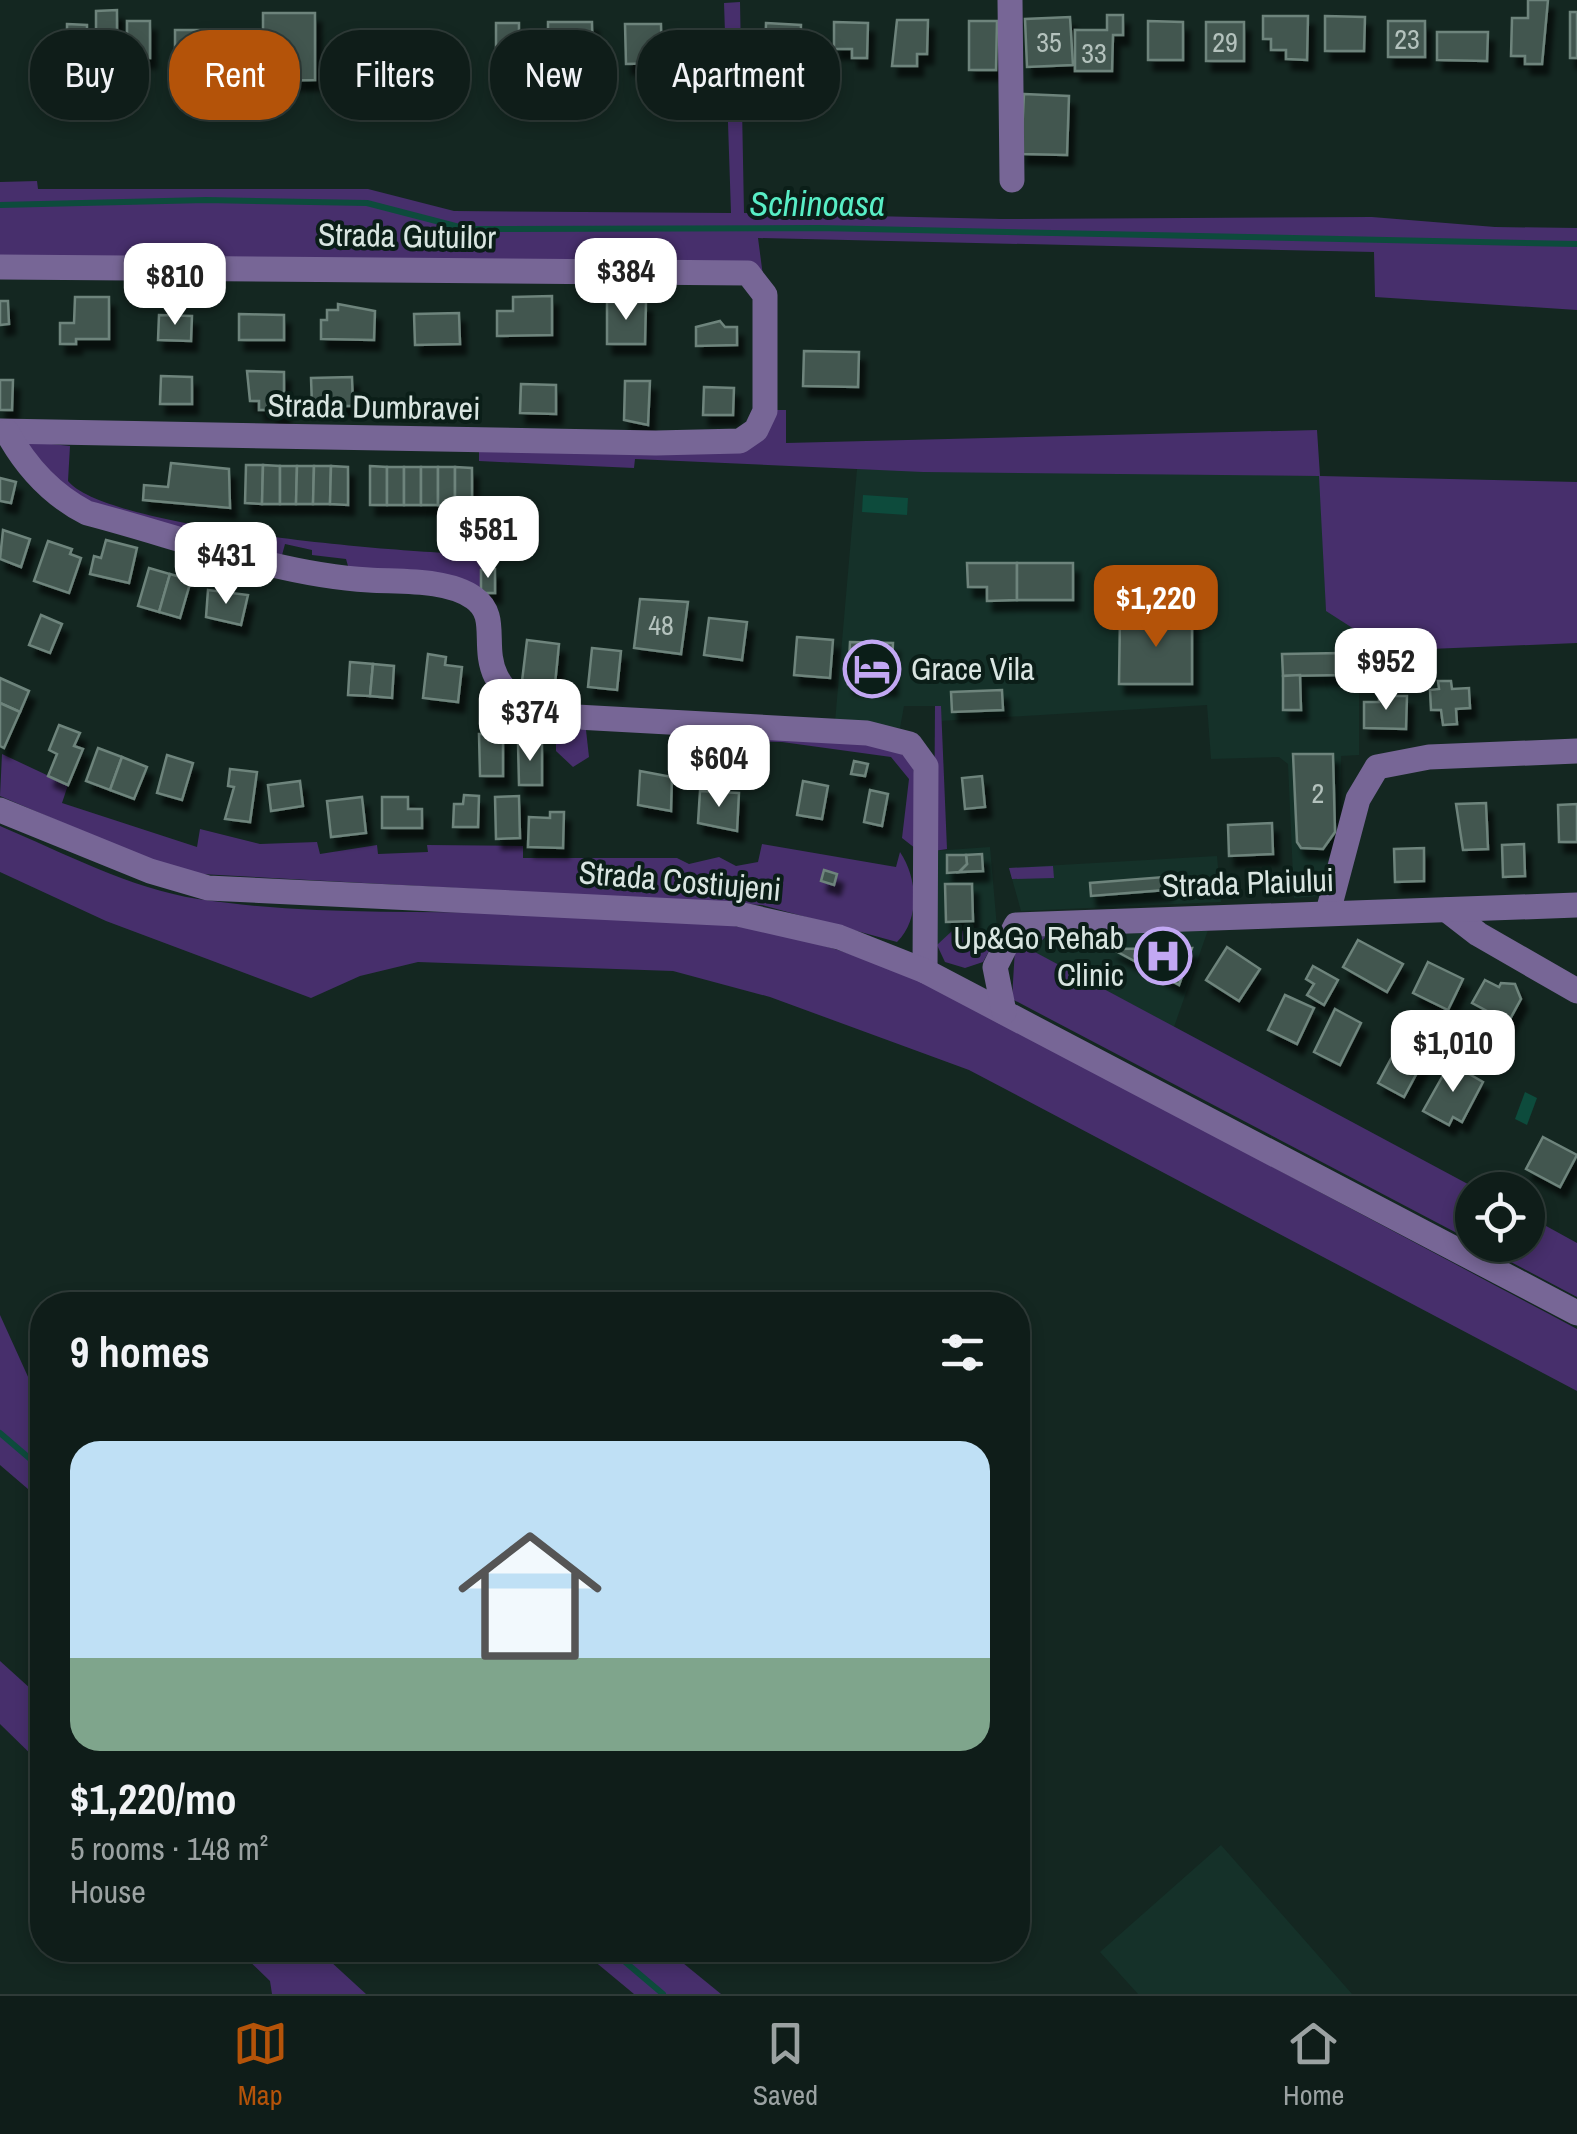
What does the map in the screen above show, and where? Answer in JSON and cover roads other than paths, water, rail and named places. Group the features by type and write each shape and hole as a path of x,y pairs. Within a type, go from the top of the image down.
{"street":[{"path":"1010,0 1012,180"},
{"name":"Strada Gutuilor","path":"0,266 748,273 765,295 766,411 756,430 740,441"},
{"name":"Strada Dumbravei","path":"4,432 417,441 740,441"},
{"name":"Strada Dumbravei","path":"4,432 26,464 70,504 87,513 280,564 350,579 416,582 474,598 484,610 490,667 500,688 540,715 867,733 910,744 926,766 925,971"},
{"path":"1328,912 1358,798 1377,767 1429,757 1577,751"},
{"name":"Strada Costiujeni","path":"0,810 150,871 208,888 738,914 839,937 925,971 1577,1313"},
{"name":"Strada Plaiului","path":"1004,1012 995,967 1016,924 1577,905"},
{"path":"1447,910 1478,934 1577,991"}],"waterway":[{"name":"Schinoasa","path":"0,205 206,200 367,203 467,229 819,228 1577,244"},
{"path":"0,1433 30,1459"},
{"path":"625,1962 663,1994"}],"place":[{"name":"Grace Vila","path":"872,669"},
{"name":"Up&Go Rehab Clinic","path":"1163,956"}]}
